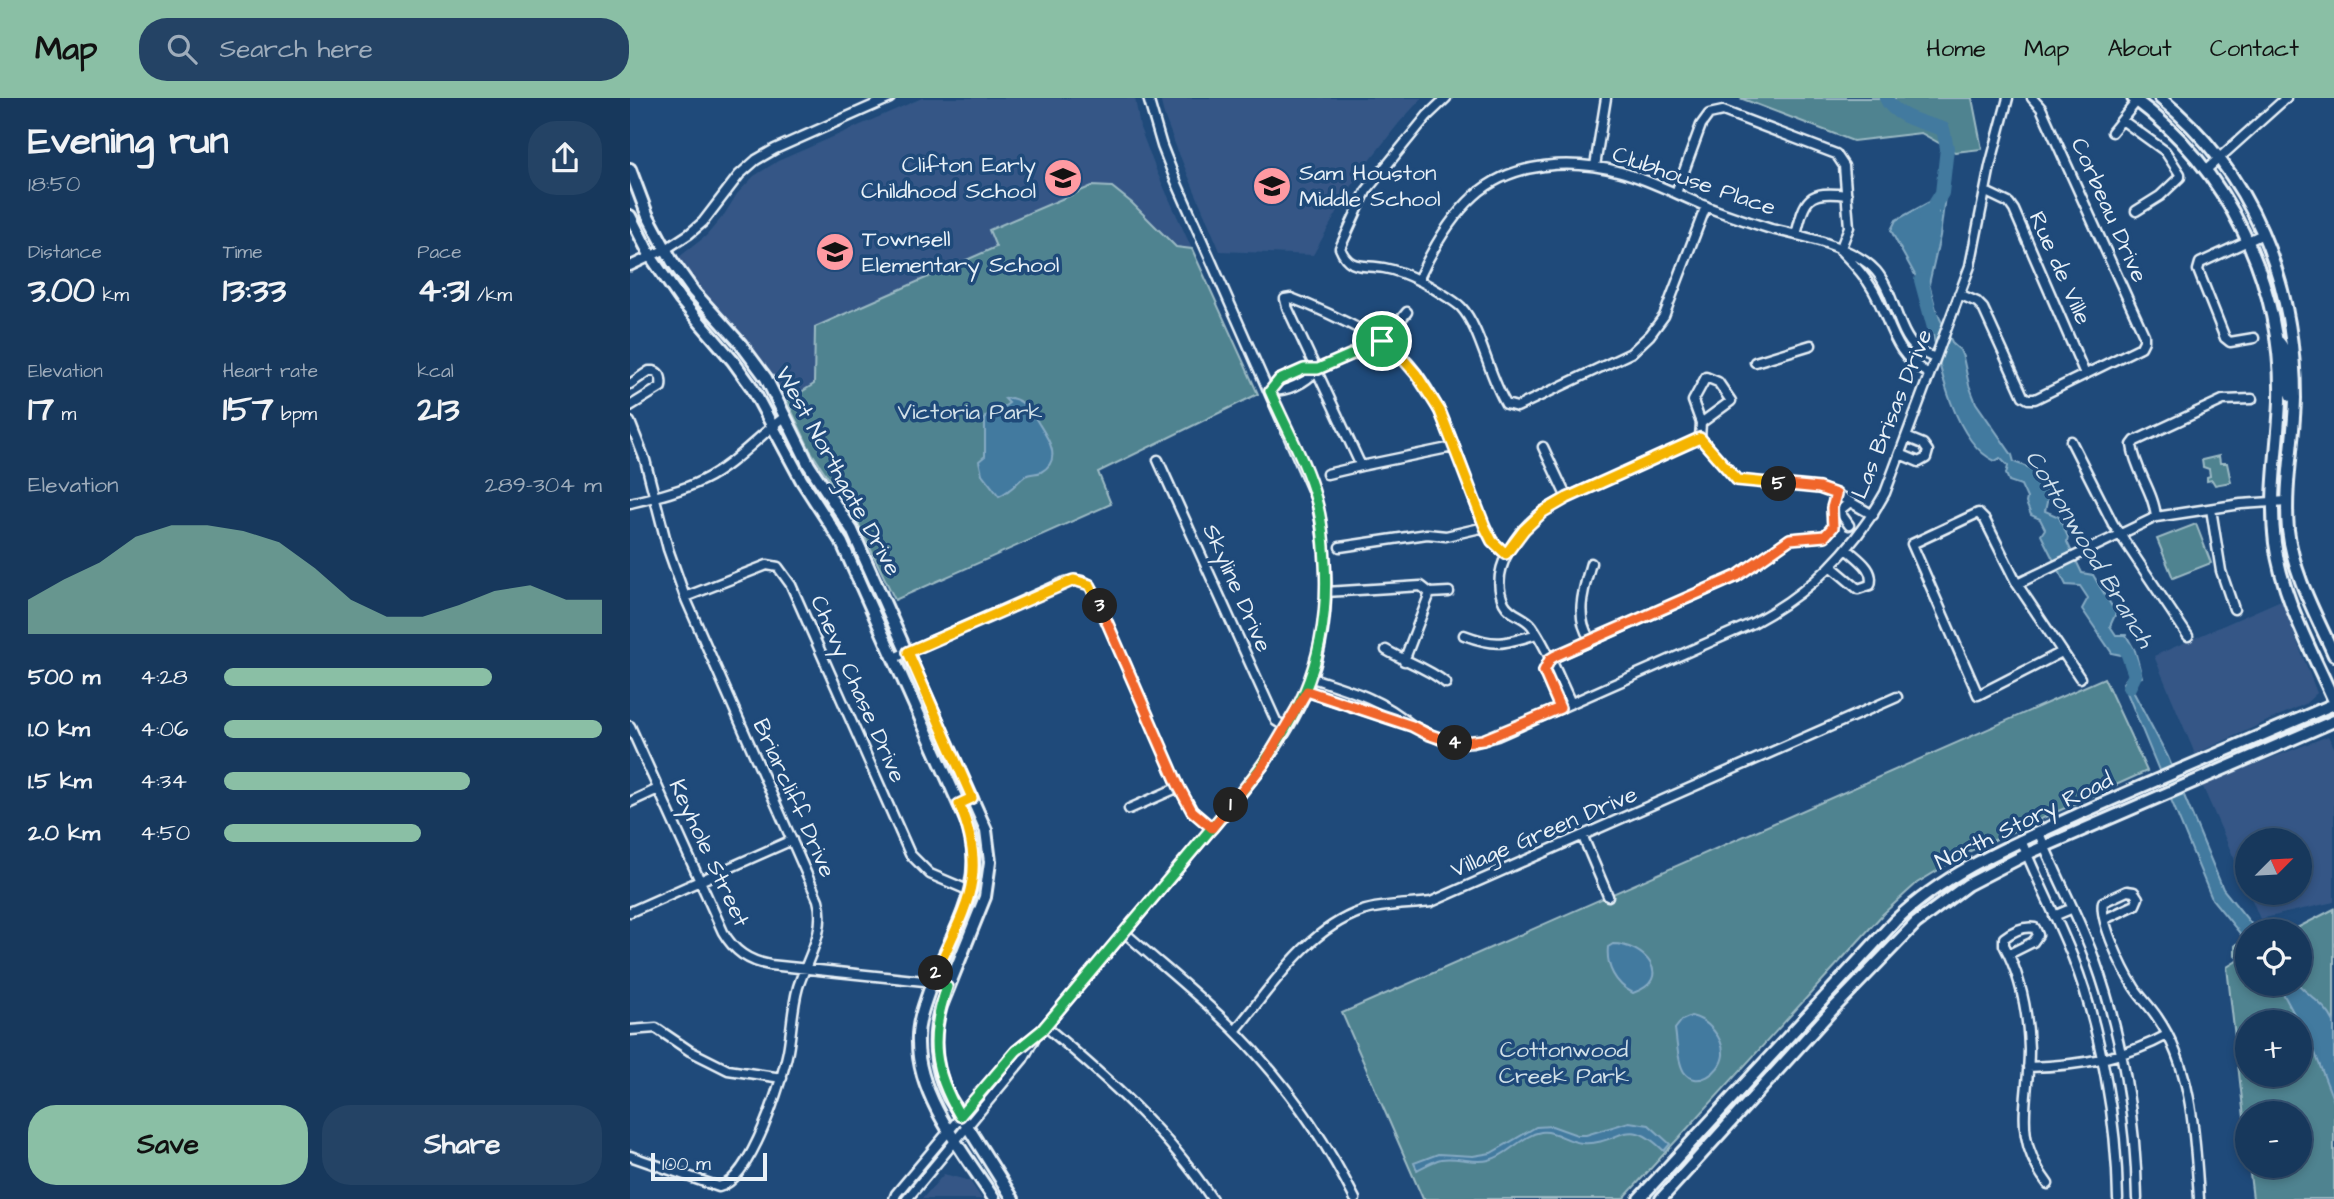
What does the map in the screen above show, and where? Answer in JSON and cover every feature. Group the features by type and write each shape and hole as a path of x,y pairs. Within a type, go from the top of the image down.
{"main road":[{"path":"2160,98 2219,158 2236,183 2263,234 2276,268 2289,315 2294,351 2295,398 2287,501 2288,532 2299,576 2334,655"},
{"path":"2135,99 2178,138 2225,197 2248,241 2267,295 2277,340 2280,400 2271,500 2279,566 2334,703"},
{"name":"West Northgate Drive","path":"630,169 647,214 666,249 687,282 740,343 766,378 809,465 852,530 986,830 990,874 985,897 947,987 936,1022 936,1054 944,1088 1013,1199"},
{"name":"West Northgate Drive","path":"630,216 651,257 695,318 752,387 798,475 846,552 959,804 974,848 974,875 923,1008 918,1043 926,1085 949,1129 994,1199"},
{"path":"2277,340 2286,352 2288,389 2295,398"},
{"name":"North Story Road","path":"1639,1199 1895,921 1932,891 1983,859 2021,840 2334,703"},
{"name":"North Story Road","path":"1661,1199 1825,1018 1909,930 1949,897 2026,854 2334,721"},
{"path":"2254,739 2259,752"},
{"path":"959,804 972,798"},
{"path":"1983,859 1990,872"}],"street":[{"path":"630,266 680,241 703,222 734,180 756,160 890,98"},
{"path":"894,1199 1016,1051 1035,1037 1125,933 1264,764 1307,691 1323,632 1325,551 1316,499 1175,179 1148,98"},
{"path":"1446,98 1427,116 1366,191 1340,248 1344,259 1350,262 1385,268 1420,281 1463,309 1474,327 1506,404 1517,407 1631,354 1664,316 1706,206"},
{"path":"1595,166 1606,98"},
{"name":"Las Brisas Drive","path":"1307,691 1412,726 1444,741 1473,743 1497,736 1768,615 1832,567 1873,515 1900,454 1970,266 2008,98"},
{"name":"Corbeau Drive","path":"2032,98 2041,108 2138,322 2144,341 2140,347 2085,373"},
{"path":"2206,170 2286,98"},
{"path":"2112,132 2135,99"},
{"path":"1676,193 1701,125 1709,114 1723,111 1836,154 1844,166 1849,227 1840,250 1872,288 1896,344 1914,366 1929,374"},
{"path":"2122,120 2165,151 2180,174 2160,196 2136,211"},
{"name":"Clubhouse Place","path":"1420,281 1438,241 1473,197 1482,190 1505,177 1538,167 1562,164 1595,166 1622,172 1706,206 1860,257 1876,272 1891,296 1908,339 1917,349 1935,358"},
{"name":"Rue de Ville","path":"1986,192 2008,203 2014,210 2085,373"},
{"path":"1796,235 1803,206 1811,198 1823,194 1847,195"},
{"path":"2254,338 2230,342 2225,338 2198,270 2200,263 2263,234"},
{"path":"1959,294 1978,302 1983,308 2023,396 2035,399 2085,373"},
{"path":"1361,466 1285,299 1291,298 1313,306 1391,345 1429,391 1440,411 1485,527 1492,541 1506,554"},
{"path":"1270,391 1284,391 1309,379 1318,369 1382,341 1407,312"},
{"path":"1755,362 1811,345"},
{"path":"630,384 649,371 660,374 662,382 661,387 630,406"},
{"path":"1701,423 1731,401 1718,382 1706,376 1693,401 1701,423 1700,438 1737,480 1819,488 1836,494 1873,515"},
{"path":"2156,517 2150,493 2133,453 2132,445 2135,441 2223,400 2252,400"},
{"path":"630,503 688,486 714,474 786,416"},
{"name":"Briarcliff Drive","path":"630,422 645,460 668,549 685,597 821,910 820,924 798,988 782,1079 768,1118 748,1158 725,1186 719,1188 630,1157"},
{"path":"1900,454 1919,462 1926,458 1928,451 1923,444 1906,437"},
{"path":"1571,703 1531,624 1504,604 1501,575 1506,554 1524,530 1543,512 1567,498 1700,438"},
{"path":"2071,441 2113,524 2188,636"},
{"path":"1327,474 1453,447"},
{"path":"1543,447 1567,498"},
{"name":"Skyline Drive","path":"1158,460 1276,721 1287,727"},
{"path":"1560,708 1544,671 1550,659 1737,576 1790,539 1825,536 1833,527 1832,508 1836,494"},
{"path":"2017,584 2156,517 2271,500 2287,501"},
{"path":"1849,503 1839,511 1849,525"},
{"path":"2211,509 2221,571 2234,609"},
{"path":"2062,652 1978,695 1912,544 1978,513 1985,520 2017,584 2080,678"},
{"path":"1833,520 1860,532"},
{"path":"1340,547 1427,534 1446,536 1485,527"},
{"path":"1832,567 1858,589 1870,585 1872,578 1869,570 1847,549"},
{"path":"1590,639 1583,629 1581,612 1591,563"},
{"name":"Chevy Chase Drive","path":"685,597 713,588 760,566 778,567 791,585 910,854 930,874 970,891"},
{"path":"894,658 1065,582 1085,582 1093,590 1179,787 1192,811 1212,828"},
{"path":"1326,592 1421,586 1430,593 1449,592"},
{"path":"1404,661 1430,593"},
{"path":"1464,635 1497,644 1536,634"},
{"path":"1386,650 1404,661 1431,671 1446,683"},
{"name":"Las Brisas Drive","path":"1312,678 1369,697 1393,709 1412,726"},
{"name":"Village Green Drive","path":"1235,1031 1305,948 1333,925 1364,910 1403,903 1431,902 1897,697"},
{"name":"Keyhole Street","path":"630,726 723,932 736,950 761,964 933,982 947,987"},
{"path":"1129,809 1179,787"},
{"path":"630,802 658,789"},
{"path":"2039,833 2092,954 2110,1015 2120,1053 2130,1115 2137,1199"},
{"path":"1583,836 1608,896"},
{"path":"630,912 792,840"},
{"path":"2021,840 2074,961 2093,1020 2102,1058 2115,1150 2118,1199"},
{"path":"2105,919 2135,905 2138,898 2134,892 2127,891 2103,902 2101,910 2133,986 2157,1017 2179,1058 2191,1109 2199,1199"},
{"path":"2054,916 2073,908"},
{"path":"1125,933 1235,1031 1303,1112 1339,1168 1355,1199"},
{"path":"2009,954 2023,995 2027,1021 2028,1067 2023,1114 2027,1142 2033,1165 2048,1184"},
{"path":"2074,961 2092,954"},
{"path":"2093,1020 2110,1015"},
{"path":"1045,1026 1126,1096 1169,1142 1212,1199"},
{"path":"630,1030 656,1028 690,1051 728,1070 782,1079"},
{"path":"2028,1067 2052,1067 2102,1058 2139,1049 2167,1035"},
{"path":"907,1199 1023,1059 1035,1037"}],"shaded area":[{"name":"Townsell Elementary School","path":"922,98 1135,98 1140,128 1192,249 1176,247 1165,238 989,230 996,247 815,327 814,384 787,401 768,367 702,290 679,257 706,236 754,176 778,161"},
{"name":"Sam Houston Middle School","path":"1160,98 1422,98 1358,175 1313,255 1220,251 1177,149"},
{"path":"1939,172 1948,172 1940,236 1929,284 1937,313 1953,344 1960,350 1976,403 2012,455 2014,462 2038,471 2040,484 2049,493 2045,511 2059,517 2082,573 2093,575 2116,613 2110,626 2116,635 2126,635 2135,651 2142,677 2135,680 2132,686 2134,693 2168,757 2223,889 2247,919 2235,919 2235,927 2212,899 2123,683 2137,666 2130,657 2112,653 2082,609 2088,598 2080,586 2066,585 2041,535 2045,529 2040,519 2031,515 2021,485 2009,481 2006,474 2008,466 2000,458 1995,461 1981,452 1969,438 1951,402 1939,363 1928,302 1891,230 1896,220 1931,201 1938,211"},
{"path":"1011,398 1031,411 1049,442 1052,455 1048,467 1041,472 1025,476 999,496 982,474 979,461 985,456 985,417 994,409 1001,409 1009,403 1005,399"},
{"path":"2281,600 2317,693 2305,704 2195,754 2154,656"},
{"path":"2328,736 2334,747 2334,902 2260,919 2254,905 2312,905 2312,828 2235,828 2235,861 2202,785"},
{"path":"1613,944 1635,950 1650,963 1652,979 1645,987 1633,993 1621,985 1610,968 1608,947"},
{"path":"2284,996 2311,996 2334,1022 2334,1102 2312,1047 2312,1010 2292,1010"},
{"path":"1691,1016 1703,1021 1713,1030 1723,1049 1718,1068 1701,1079 1689,1077 1684,1072 1678,1051 1675,1029 1682,1020"},
{"path":"1629,1122 1649,1125 1670,1144 1664,1151 1651,1140 1631,1132 1595,1143 1582,1143 1541,1132 1489,1160 1441,1159 1417,1170 1414,1163 1438,1154 1473,1156 1491,1153 1536,1127 1552,1126 1577,1135 1586,1135"},
{"path":"944,1174 970,1181 982,1199 922,1199"}],"green space":[{"path":"1740,98 1972,98 1982,149 1955,152 1921,133 1853,141"},
{"name":"Victoria Park","path":"1092,186 1112,187 1176,247 1192,249 1258,394 1098,472 1111,504 895,600 858,523 810,450 787,401 814,384 815,327 996,247 989,230"},
{"path":"2219,456 2220,463 2227,463 2231,482 2215,485 2212,480 2207,481 2210,476 2209,469 2203,467 2202,460"},
{"path":"2196,524 2211,563 2173,578 2157,539"},
{"name":"Cottonwood Creek Park","path":"2104,678 2147,771 1968,852 1917,883 1883,914 1623,1199 1423,1199 1342,1013"},
{"path":"2334,909 2334,1199 2253,1199 2250,1178 2312,1178 2312,1101 2242,1101 2241,1087 2312,1087 2312,1010 2235,1010 2235,1038 2227,967 2235,962 2235,996 2312,996 2312,920"}],"waterway":[{"name":"Cottonwood Branch","path":"1886,98 1890,105 1903,115 1943,129 1947,148 1942,193 1925,220"},
{"name":"Cottonwood Branch","path":"1921,280 1934,328"},
{"name":"Cottonwood Branch","path":"2120,643 2126,649 2135,675 2129,687"}],"place":[{"name":"Clifton Early Childhood School","path":"1063,178"},
{"name":"Sam Houston Middle School","path":"1272,186"},
{"name":"Townsell Elementary School","path":"835,252"}],"route":[{"path":"1382,341 1318,369 1304,369 1279,380 1270,391 1311,483 1320,516 1325,551 1323,632 1307,691 1264,764 1240,794 1212,828 1180,865 1125,933 1042,1030 1016,1051 960,1116 944,1088 936,1054 936,1022 947,987 933,982 973,883 974,848 959,804 972,798 908,652 1065,582 1085,582 1093,590 1188,805 1212,828 1264,764 1287,727 1307,691 1412,726 1444,741 1473,743 1497,736 1560,708 1544,671 1544,666 1550,659 1737,576 1790,539 1825,536 1833,527 1832,508 1836,494 1819,488 1737,480 1700,438 1567,498 1543,512 1524,530 1506,554 1492,541 1485,527 1440,411 1429,391 1391,345 1382,341"}]}
